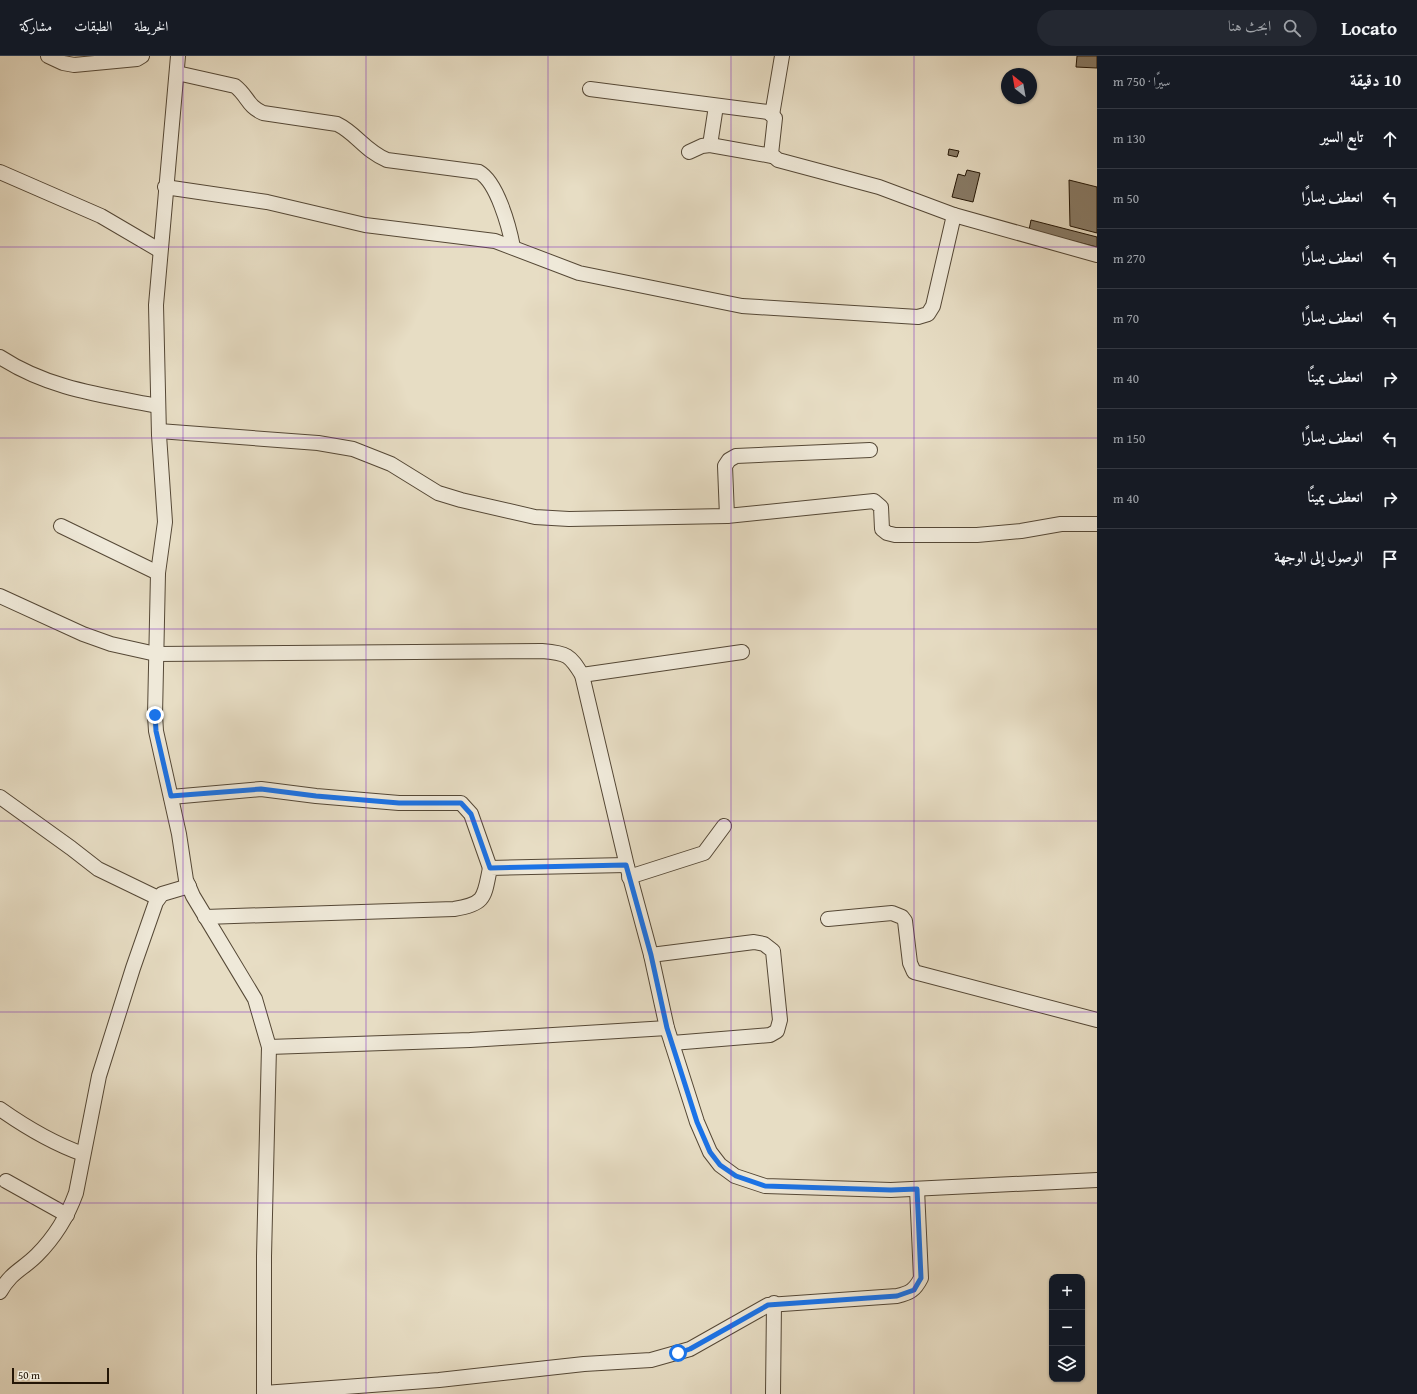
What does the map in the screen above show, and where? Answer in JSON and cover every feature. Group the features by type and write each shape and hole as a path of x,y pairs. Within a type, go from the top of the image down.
{"street":[{"path":"48,56 64,63 74,65 137,59 142,56"},
{"path":"178,56 165,187 156,305 159,431 165,522 158,573 156,731 189,886 205,917 255,1000 262,1018 269,1047 264,1256 264,1393 459,1378 555,1367 651,1360 690,1349 760,1308 774,1304 897,1296 914,1290 921,1278 917,1189"},
{"path":"772,115 782,56"},
{"path":"177,73 235,86 242,92 252,108 263,113 337,124 344,127 374,155 387,160 479,172 486,176 490,182 509,227 513,246"},
{"path":"590,89 768,112 775,118 771,152 772,156"},
{"path":"710,146 716,106"},
{"path":"689,152 702,146 710,146 772,156 788,164 895,191 954,215 1097,255"},
{"path":"0,172 101,216 160,250"},
{"path":"165,187 267,202 365,225 495,241 513,246 579,272 742,306 918,317 928,314 933,306 948,233 954,215"},
{"path":"0,357 26,372 56,385 158,406"},
{"path":"159,431 318,443 353,449 391,464 438,493 461,500 535,517 577,519 727,516 874,501 882,507 882,528 888,533 895,535 970,535 1020,531 1061,524 1097,524"},
{"path":"727,516 725,466 729,460 736,456 870,450"},
{"path":"61,526 158,573"},
{"path":"0,596 82,634 112,644 156,654 542,651 558,652 572,658 582,675 628,871 651,955 667,1028 697,1122 710,1152 720,1165 736,1176 765,1186 891,1190 1097,1180"},
{"path":"582,675 742,652"},
{"path":"171,796 261,789 316,796 399,803 461,803 471,814 490,868 485,893 478,902 471,906 454,909 205,917"},
{"path":"0,798 98,869 158,898"},
{"path":"490,868 628,871 704,853 724,826"},
{"path":"0,1292 12,1275 37,1255 67,1214 76,1193 99,1076 133,968 158,898 162,894 189,886"},
{"path":"828,919 892,913 905,921 910,963 914,972 1097,1020"},
{"path":"651,955 754,942 764,944 773,951 780,1020 777,1031 770,1035 672,1043"},
{"path":"269,1047 470,1040 667,1028"},
{"path":"0,1109 31,1131 57,1145 83,1154"},
{"path":"6,1181 67,1214"},
{"path":"772,1394 774,1304"}],"building":[{"path":"1077,56 1097,56 1097,68 1076,67"},
{"path":"949,149 959,151 957,157 948,155"},
{"path":"967,170 980,173 973,202 952,197 958,174 965,176"},
{"path":"1069,180 1097,187 1097,233 1070,226"},
{"path":"1031,220 1097,237 1097,247 1029,230"}],"route":[{"path":"155,715 156,731 171,796 261,789 316,796 399,803 457,802 466,807 471,814 490,868 626,865 651,955 667,1028 697,1122 710,1152 720,1165 736,1176 765,1186 891,1190 917,1189 921,1278 914,1290 897,1296 768,1305 760,1308 690,1349 678,1353"}]}
